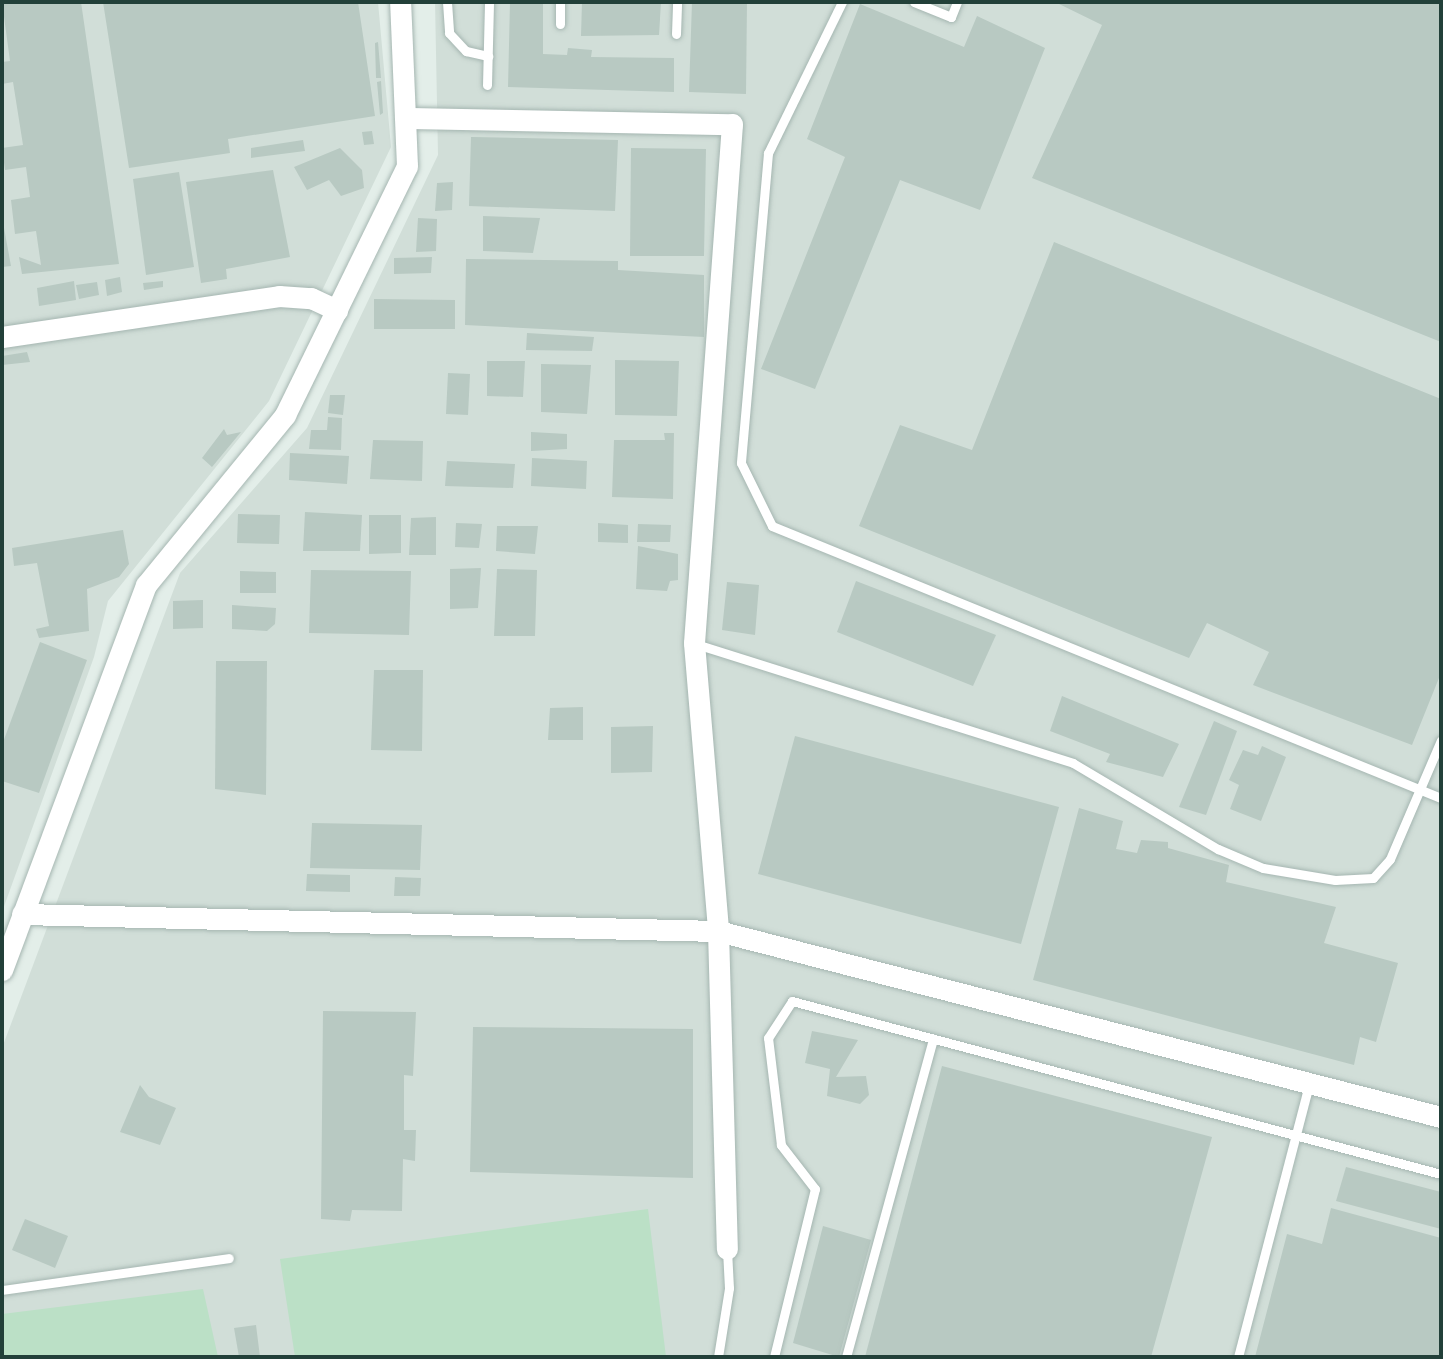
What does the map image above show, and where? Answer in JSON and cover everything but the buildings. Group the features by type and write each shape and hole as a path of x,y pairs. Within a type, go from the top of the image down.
{"street":[{"path":"2,970 146,585 285,415 407,166 408,118 400,2"},
{"path":"408,118 732,124 694,643 718,930 727,1250"},
{"path":"2,337 279,296 311,298 337,310"},
{"path":"22,914 718,930 1441,1117"}],"lane":[{"path":"447,2 449,33 466,51 488,56"},
{"path":"487,85 489,2"},
{"path":"560,2 560,24"},
{"path":"677,2 677,34"},
{"path":"842,2 768,153 741,463 772,526 1441,798"},
{"path":"914,2 951,17 957,2"},
{"path":"694,643 758,668 1073,763 1172,824 1263,868 1335,880 1373,878 1390,859 1422,790 1441,740"},
{"path":"774,1357 815,1189 781,1145 768,1038 792,1001 1441,1174"},
{"path":"846,1357 933,1039"},
{"path":"1238,1357 1309,1083"},
{"path":"718,1357 729,1288 727,1250"},
{"path":"2,1290 229,1258"}],"shaded area":[{"path":"2,2 378,2 391,147 269,401 108,601 94,657 2,912"},
{"path":"435,2 1441,2 1441,1357 2,1357 2,1048 180,573 307,428 438,155"}],"green space":[{"path":"648,1209 666,1357 295,1357 280,1259"},
{"path":"203,1289 218,1357 2,1357 2,1314"}]}
